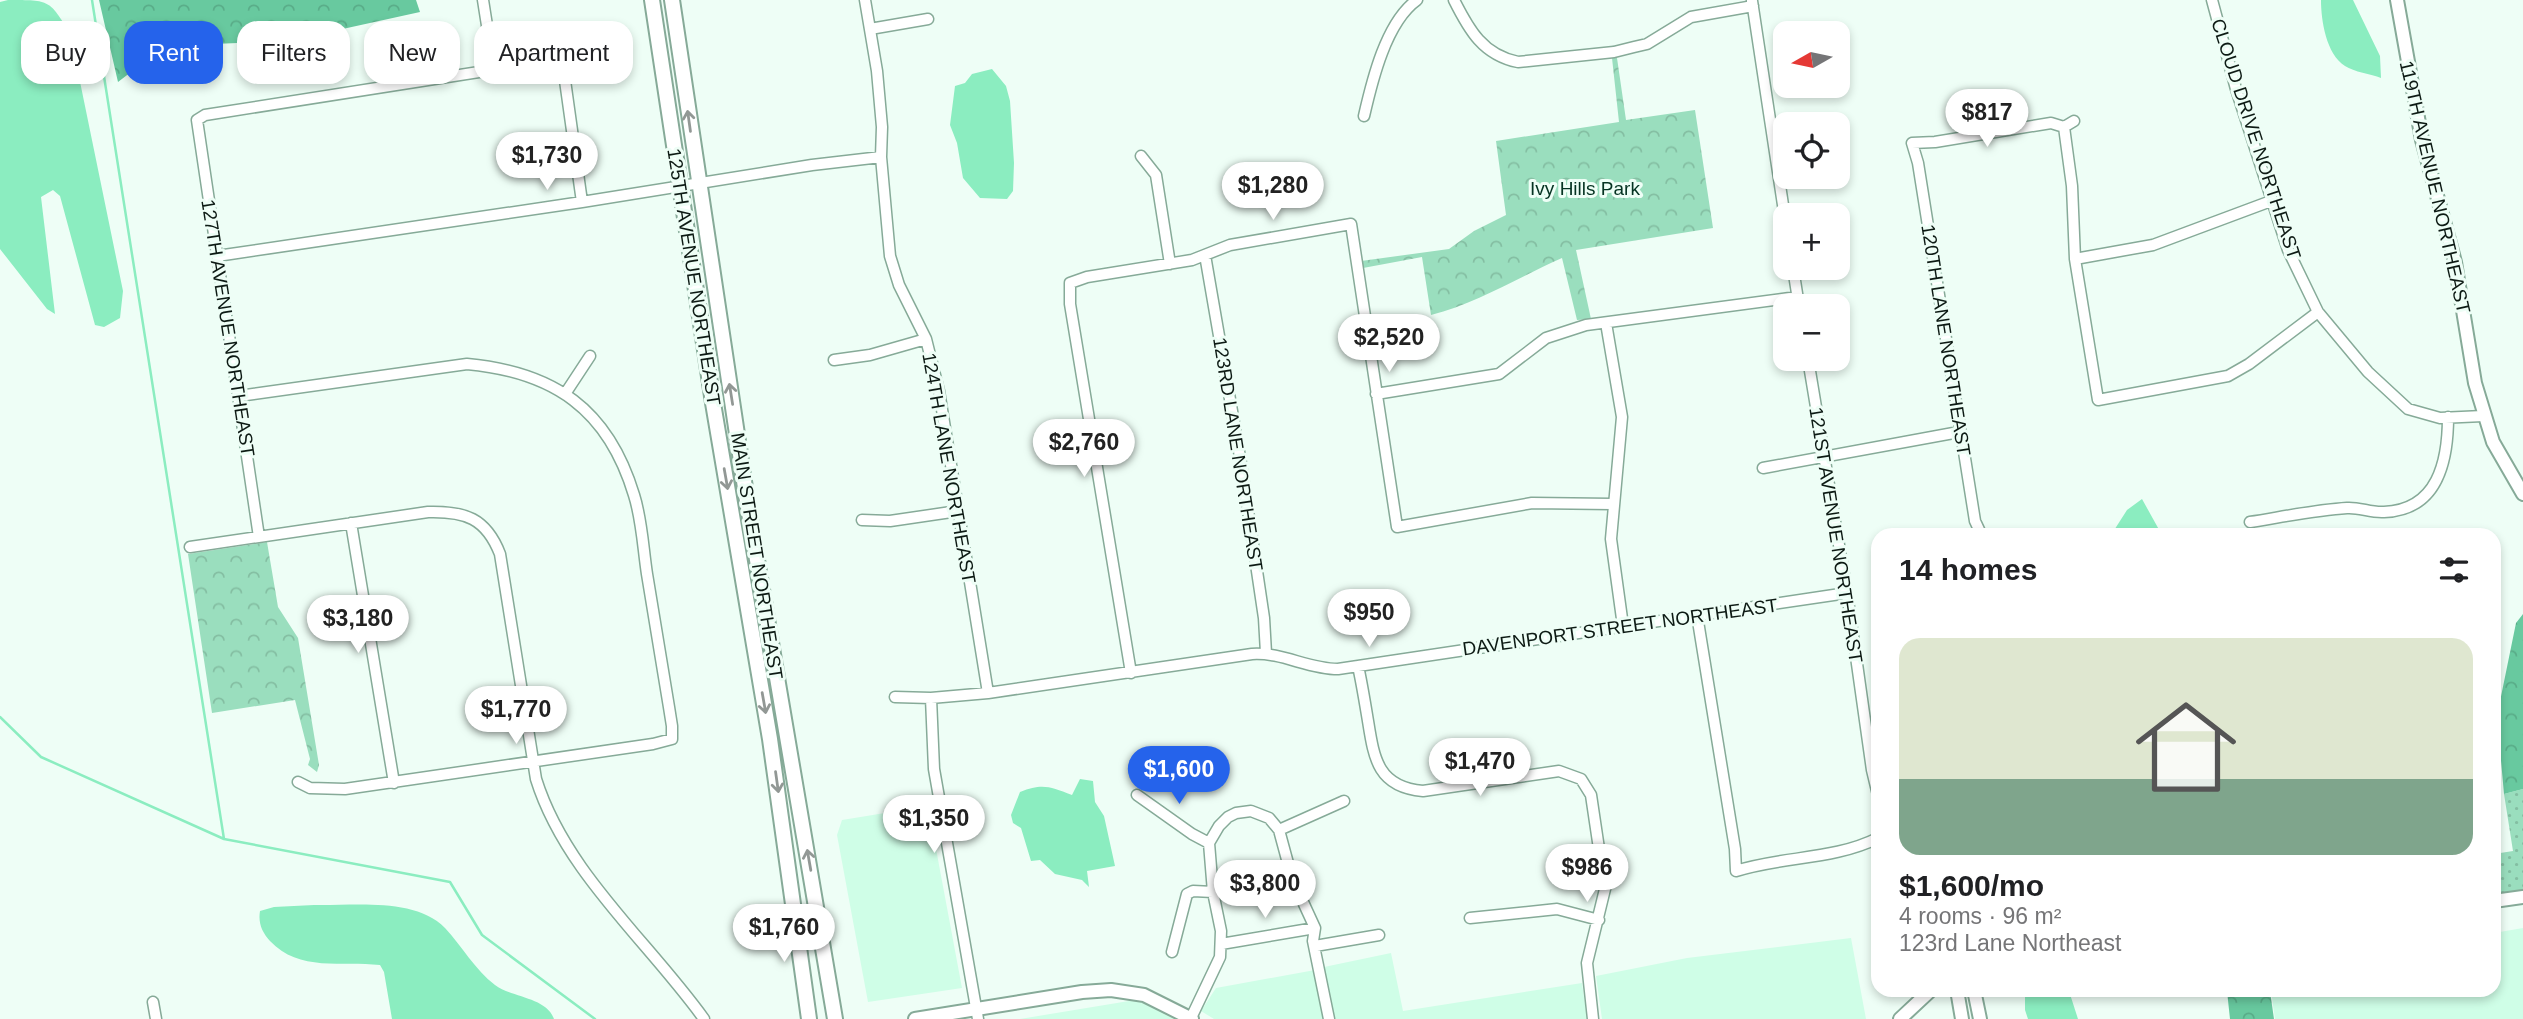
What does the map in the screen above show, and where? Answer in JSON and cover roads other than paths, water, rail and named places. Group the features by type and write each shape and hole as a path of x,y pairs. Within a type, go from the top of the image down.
{"main road":[{"name":"125TH AVENUE NORTHEAST","path":"652,0 713,403 770,739 809,1019"},
{"name":"MAIN STREET NORTHEAST","path":"673,0 747,501 835,1019"}],"street":[{"path":"483,0 486,21"},
{"name":"124TH LANE NORTHEAST","path":"865,0 882,127 881,157 890,256 899,285 926,339 939,391 988,693"},
{"path":"1364,116 1368,96 1393,28 1409,6 1417,0"},
{"path":"1454,0 1477,40 1505,60 1528,62 1614,52 1647,44 1691,16 1752,3 1783,203"},
{"name":"CLOUD DRIVE NORTHEAST","path":"2212,0 2271,201 2288,250 2318,313 2368,372 2408,409 2440,418 2483,416"},
{"name":"119TH AVENUE NORTHEAST","path":"2397,0 2422,140 2455,262 2474,383 2483,416"},
{"path":"870,29 928,19"},
{"name":"127TH AVENUE NORTHEAST","path":"260,537 197,120 205,115 474,73"},
{"path":"565,84 582,202"},
{"path":"2074,121 2064,127 2072,186 2075,259 2098,400 2228,376 2249,364 2318,313"},
{"name":"120TH LANE NORTHEAST","path":"1978,528 1959,432 1918,163 1912,143 1935,142 2051,123 2064,127"},
{"path":"1141,156 1156,175 1170,264"},
{"path":"217,256 811,165 881,157"},
{"path":"2075,259 2154,245 2271,201"},
{"path":"1131,673 1070,304 1070,283 1087,277 1170,264 1230,245 1352,224 1397,527 1532,503 1612,504"},
{"name":"123RD LANE NORTHEAST","path":"1205,254 1242,471 1264,618 1266,653"},
{"path":"1377,394 1499,373 1546,338 1586,325 1773,305"},
{"path":"1606,323 1622,417 1620,456 1612,504 1611,539 1623,626"},
{"path":"834,359 870,355 926,339"},
{"path":"565,394 590,356"},
{"path":"239,396 467,364 496,366 521,373 545,382 565,394 601,428 621,459 635,497 672,726 671,739 653,744 394,783 345,789 310,788 298,782"},
{"name":"121ST AVENUE NORTHEAST","path":"1810,371 1847,593 1871,770"},
{"path":"2483,416 2505,467 2523,494"},
{"path":"2250,522 2337,509 2351,508 2381,513 2407,508 2430,491 2442,469 2448,437 2448,417"},
{"path":"1763,468 1959,432"},
{"path":"190,547 428,512 454,511 478,522 493,538 500,554 534,761 543,800 575,858 705,1019"},
{"path":"862,520 890,521 958,511"},
{"path":"351,523 394,783"},
{"name":"DAVENPORT STREET NORTHEAST","path":"895,697 931,698 988,693 1266,653 1323,669 1358,666 1847,593"},
{"path":"1697,615 1735,849 1736,871 1756,865 1848,850 1871,841"},
{"path":"1358,666 1374,755 1378,766 1393,783 1402,788 1423,791 1559,771 1581,779 1591,795 1604,877 1604,899 1587,963 1593,1019"},
{"path":"931,698 934,769 977,1014"},
{"path":"1137,795 1209,843"},
{"path":"1279,830 1344,801"},
{"path":"915,1019 977,1014 1111,990 1144,995 1191,1018 1220,957 1221,944 1209,843 1219,826 1236,813 1251,811 1269,818 1279,830 1292,878 1315,928 1313,941 1329,1019"},
{"path":"1172,952 1187,894 1193,891 1213,892"},
{"path":"2501,900 2523,897"},
{"path":"1470,918 1557,909 1599,920"},
{"path":"1221,944 1315,928"},
{"path":"1315,946 1379,935"},
{"path":"1900,1019 1924,997"},
{"path":"1957,997 1962,1019"},
{"path":"1975,997 1980,1019"},
{"path":"153,1002 156,1019"}],"waterway":[{"path":"92,0 224,839"},
{"path":"0,717 41,757 224,839 450,882 482,935 595,1019"}],"park label":[{"name":"Ivy Hills Park","path":"1585,188"}]}
